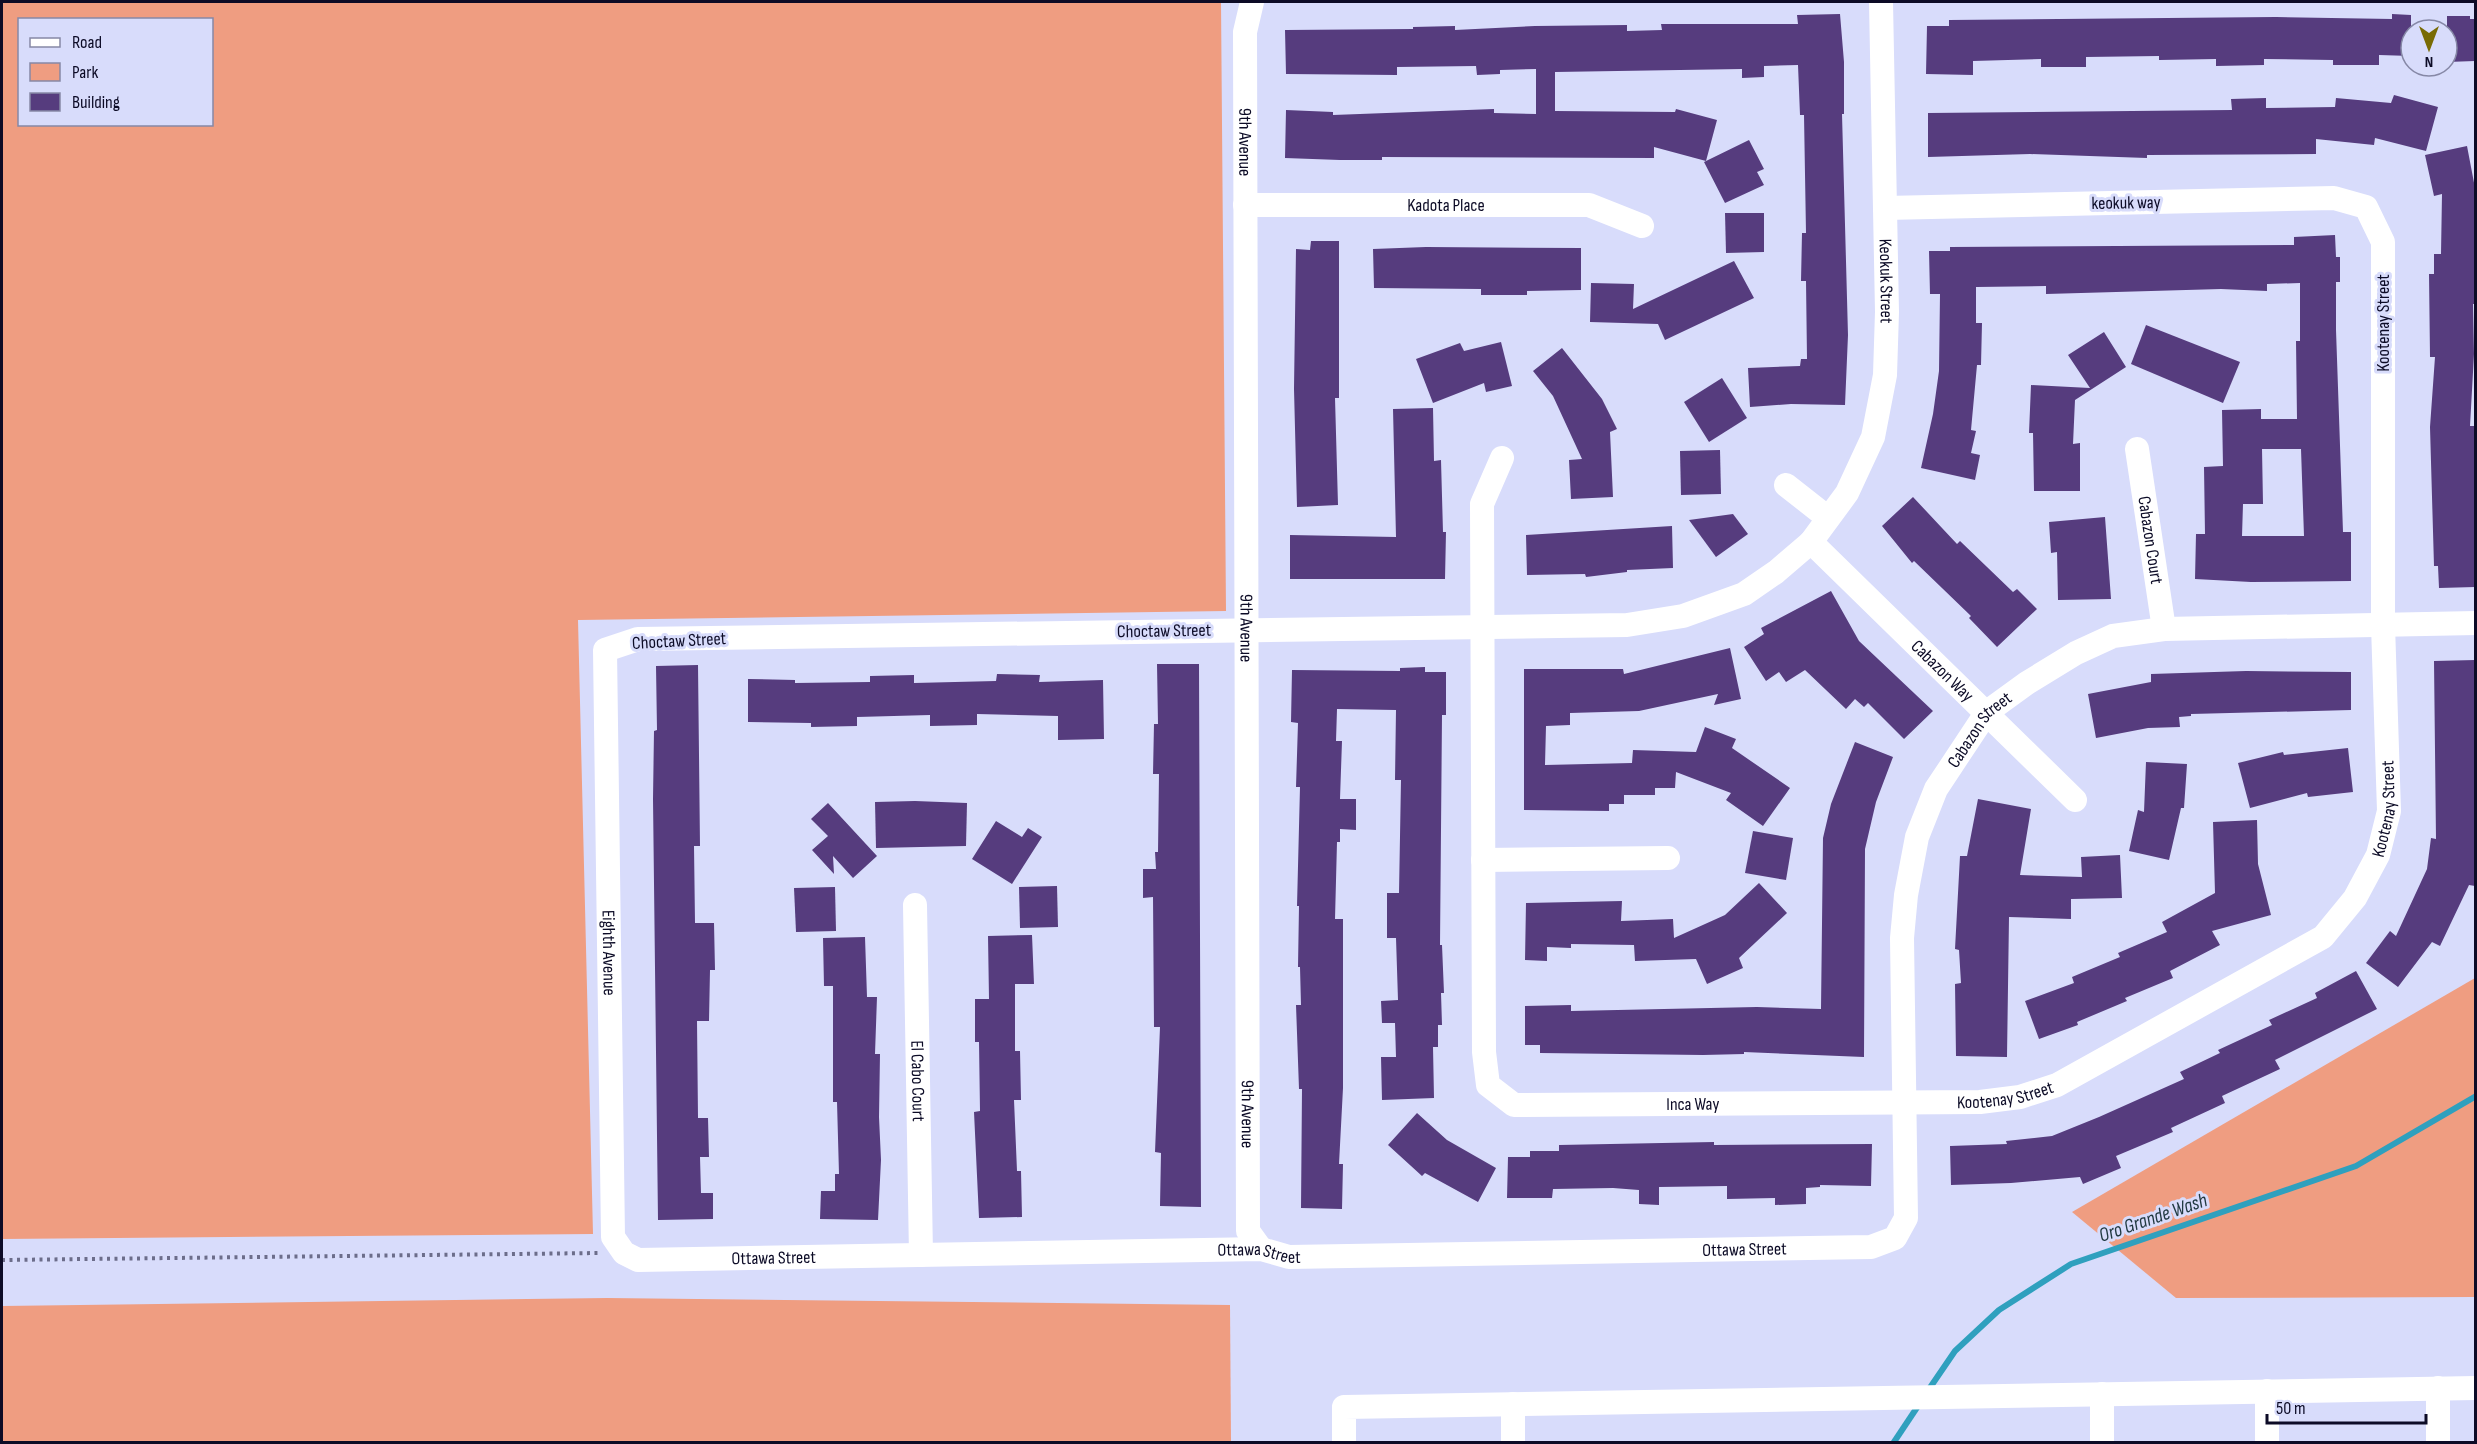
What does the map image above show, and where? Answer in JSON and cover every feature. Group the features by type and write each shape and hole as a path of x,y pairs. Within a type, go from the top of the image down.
{"street":[{"name":"9th Avenue","path":"1254,2 1245,32 1248,1231 1261,1249"},
{"name":"Keokuk Street","path":"1811,542 1846,493 1873,437 1885,375 1887,312 1881,2"},
{"name":"keokuk way","path":"1885,208 2334,198 2366,207"},
{"name":"Kadota Place","path":"1245,205 1589,205 1642,226"},
{"name":"Kootenay Street","path":"1904,1102 1980,1102 2020,1097 2057,1085 2323,938 2355,898 2378,855 2389,811 2383,625 2383,242 2366,207"},
{"name":"Cabazon Court","path":"2137,449 2164,629"},
{"path":"1502,458 1482,504 1484,860 1668,858"},
{"path":"1786,486 1828,518"},
{"name":"Choctaw Street","path":"605,650 638,639 1483,625 1627,625 1683,616 1744,594 1776,572 1811,542"},
{"name":"Cabazon Way","path":"1811,542 2075,800"},
{"name":"Cabazon Street","path":"1895,1238 1906,1218 1902,938 1917,837 1936,789 1987,712 2027,682 2076,653 2113,636 2164,629 2475,623"},
{"name":"Eighth Avenue","path":"605,650 613,1237 624,1253"},
{"name":"Inca Way","path":"1484,860 1484,1052 1488,1085 1514,1105 1904,1102"},
{"name":"El Cabo Court","path":"915,905 921,1255"},
{"name":"Ottawa Street","path":"624,1253 638,1260 1261,1249 1289,1257 1860,1248 1871,1247 1895,1238"},
{"path":"2438,1388 2438,1443"},
{"path":"1344,1443 1344,1407 2475,1388"},
{"path":"2267,1391 2267,1443"},
{"path":"2102,1394 2102,1443"},
{"path":"1513,1404 1513,1443"}],"path":[{"path":"2,1260 624,1253"}],"green space":[{"path":"2,2 1221,2 1226,611 578,620 593,1234 2,1239"},
{"path":"2475,978 2475,1297 2176,1298 2072,1212"},
{"path":"607,1298 1230,1305 1231,1442 2,1442 2,1306"}],"building":[{"path":"1840,14 1844,62 1844,114 1842,114 1848,335 1845,405 1791,404 1750,407 1748,368 1800,366 1801,359 1807,359 1806,281 1801,281 1802,233 1806,233 1804,115 1800,115 1798,65 1764,66 1764,77 1742,78 1742,69 1555,72 1555,111 1675,112 1676,109 1717,120 1706,161 1654,147 1654,158 1382,157 1382,160 1340,160 1285,158 1286,110 1333,112 1333,115 1494,109 1494,113 1536,114 1536,69 1500,70 1500,74 1477,75 1476,66 1397,67 1397,75 1286,74 1285,30 1413,29 1413,27 1455,26 1455,30 1627,25 1627,31 1662,30 1661,24 1798,24 1797,15"},
{"path":"2392,14 2411,15 2411,18 2399,18 2399,56 2379,55 2379,65 2333,65 2333,60 2264,59 2264,65 2216,66 2216,59 2159,60 2159,56 2086,57 2086,67 2041,67 2041,59 1973,61 1973,75 1926,74 1927,26 1949,26 1949,20 2276,17 2392,19"},
{"path":"2447,16 2470,16 2470,19 2475,19 2475,61 2459,62 2459,18 2447,18"},
{"path":"2394,95 2438,107 2426,151 2375,138 2374,145 2316,139 2316,154 2147,155 2147,158 2030,154 1928,157 1928,113 2232,110 2231,99 2266,98 2266,108 2335,107 2336,98 2391,103"},
{"path":"1749,140 1764,169 1757,172 1764,185 1725,203 1704,162"},
{"path":"2467,146 2475,188 2474,354 2470,426 2475,426 2475,587 2439,588 2438,566 2434,566 2430,427 2435,357 2430,357 2429,274 2434,274 2434,254 2441,254 2442,194 2434,196 2425,155"},
{"path":"1725,213 1764,213 1764,252 1726,253"},
{"path":"2335,235 2336,257 2340,257 2340,282 2336,282 2336,330 2343,532 2351,532 2351,581 2251,582 2195,579 2196,534 2205,534 2204,467 2223,466 2222,410 2261,409 2261,419 2297,419 2296,341 2300,341 2300,283 2267,284 2267,291 2221,289 2046,294 2046,286 1976,287 1976,323 1982,323 1981,365 1977,365 1971,430 1976,431 1971,453 1980,455 1975,480 1921,468 1933,414 1939,371 1940,294 1930,294 1929,251 1950,251 1950,247 2294,245 2294,237","holes":["2262,449 2301,449 2304,536 2242,536 2243,504 2263,504"]},
{"path":"1311,241 1339,241 1339,398 1335,398 1338,505 1297,507 1294,389 1296,249 1310,250"},
{"path":"1581,248 1581,290 1527,291 1527,295 1481,295 1481,289 1374,288 1373,249"},
{"path":"1734,261 1754,298 1665,340 1658,324 1590,322 1591,283 1634,284 1633,309"},
{"path":"2146,325 2240,362 2223,403 2131,364"},
{"path":"2104,332 2126,367 2075,400 2073,444 2080,443 2080,491 2034,491 2033,433 2029,433 2031,385 2090,388 2068,355"},
{"path":"1501,342 1512,386 1486,392 1484,383 1433,403 1416,359 1460,343 1464,351"},
{"path":"1562,348 1602,399 1617,429 1610,432 1613,497 1571,499 1569,460 1582,459 1553,396 1533,371"},
{"path":"1722,378 1747,418 1709,442 1684,402"},
{"path":"1433,408 1434,461 1441,460 1443,532 1446,532 1445,579 1290,579 1290,535 1396,537 1393,409"},
{"path":"1720,450 1721,494 1681,495 1680,451"},
{"path":"1913,497 1957,544 1960,541 2013,592 2017,589 2037,609 1997,647 1969,618 1971,616 1914,561 1912,563 1882,526"},
{"path":"1733,514 1748,534 1716,557 1689,520"},
{"path":"2105,517 2111,599 2058,600 2057,552 2051,553 2049,522"},
{"path":"1672,526 1673,568 1627,570 1627,572 1586,577 1585,574 1527,575 1526,535"},
{"path":"1831,591 1859,641 1933,711 1904,739 1868,703 1864,707 1855,699 1846,709 1805,670 1786,682 1779,672 1766,681 1744,647 1764,634 1761,628"},
{"path":"1730,648 1741,699 1714,705 1718,694 1639,711 1570,713 1570,725 1546,726 1545,765 1632,763 1633,750 1696,752 1705,727 1736,739 1732,748 1790,788 1763,826 1726,800 1731,793 1676,772 1675,788 1655,788 1655,795 1624,795 1624,804 1609,804 1609,811 1524,810 1524,669 1623,669 1624,674"},
{"path":"2475,660 2475,886 2469,885 2440,946 2432,942 2398,987 2366,963 2390,931 2396,936 2427,869 2431,838 2436,839 2434,661"},
{"path":"1157,664 1199,664 1201,1207 1160,1206 1161,1153 1155,1152 1160,1027 1154,1027 1153,897 1143,898 1143,869 1156,869 1155,852 1158,852 1159,774 1153,774 1154,724 1158,724"},
{"path":"698,665 700,846 694,846 695,923 714,923 715,970 710,970 709,1021 697,1021 698,1118 708,1118 709,1157 700,1157 701,1193 713,1193 713,1219 658,1220 653,799 654,731 657,730 656,666"},
{"path":"1425,667 1425,672 1446,672 1446,715 1442,715 1440,945 1442,945 1444,993 1441,993 1442,1025 1438,1025 1438,1047 1433,1047 1434,1098 1382,1100 1381,1057 1396,1057 1395,1023 1382,1023 1381,1001 1398,1000 1396,938 1387,938 1387,893 1399,893 1401,780 1395,780 1396,710 1337,709 1336,741 1342,741 1340,799 1356,799 1356,830 1340,829 1340,842 1337,842 1335,919 1343,919 1343,1088 1339,1164 1343,1164 1342,1209 1301,1208 1302,1089 1299,1089 1296,1005 1301,1005 1300,967 1298,967 1299,906 1297,906 1300,787 1296,787 1298,723 1291,722 1292,670 1400,671 1400,668"},
{"path":"2246,671 2351,672 2351,710 2191,714 2191,716 2179,717 2180,727 2148,728 2096,738 2088,694 2151,682 2151,674"},
{"path":"997,674 1040,675 1039,682 1103,680 1104,739 1058,740 1058,716 977,714 977,725 930,726 930,715 857,717 857,726 811,727 811,723 748,722 748,679 795,680 795,683 870,682 870,676 914,675 914,683 996,681"},
{"path":"1855,742 1893,757 1876,802 1865,849 1864,1057 1744,1052 1744,1054 1703,1055 1540,1053 1540,1045 1525,1045 1525,1006 1571,1005 1571,1011 1757,1007 1821,1009 1823,838 1831,804"},
{"path":"2348,748 2353,792 2308,797 2307,793 2250,808 2238,763 2283,752 2284,755"},
{"path":"2146,762 2187,764 2184,808 2181,808 2169,860 2129,851 2138,810 2144,812"},
{"path":"1978,799 2031,809 2020,875 2082,877 2081,857 2120,855 2122,898 2071,899 2071,919 2009,917 2007,1057 1956,1056 1955,984 1961,983 1959,950 1955,949 1960,856 1967,856"},
{"path":"875,802 967,803 966,846 876,848"},
{"path":"828,803 877,856 853,878 833,856 834,874 812,850 828,836 811,819"},
{"path":"2257,820 2258,864 2271,915 2212,931 2220,945 2170,971 2173,978 2125,998 2127,1001 2077,1022 2078,1025 2039,1039 2025,1001 2074,983 2072,977 2120,957 2118,953 2167,932 2162,922 2215,893 2213,822"},
{"path":"996,821 1022,837 1028,828 1042,837 1012,884 972,859"},
{"path":"1753,831 1793,838 1786,880 1745,873"},
{"path":"1759,883 1787,913 1739,958 1743,968 1707,984 1696,959 1635,961 1634,945 1571,944 1571,948 1547,947 1547,961 1525,960 1526,903 1622,901 1621,921 1673,919 1674,938 1725,915"},
{"path":"1057,886 1058,927 1020,928 1019,887"},
{"path":"835,887 836,931 796,932 794,888"},
{"path":"1032,935 1034,984 1015,984 1015,1051 1020,1051 1021,1100 1014,1100 1017,1171 1021,1171 1022,1217 979,1218 974,1112 980,1111 979,1042 975,1042 975,999 989,999 988,936"},
{"path":"865,937 867,997 877,997 875,1054 880,1054 881,1160 878,1220 820,1219 821,1191 835,1191 835,1174 839,1174 837,1102 833,1102 833,986 824,986 823,938"},
{"path":"2356,971 2377,1009 2275,1060 2280,1069 2222,1096 2225,1103 2171,1128 2173,1132 2116,1156 2121,1168 2083,1184 2080,1177 1951,1185 1950,1146 2007,1144 2006,1141 2052,1136 2099,1117 2184,1079 2180,1072 2220,1053 2218,1050 2272,1025 2269,1020 2317,998 2315,993"},
{"path":"1417,1113 1447,1140 1496,1168 1478,1202 1425,1173 1422,1176 1388,1145"},
{"path":"1714,1142 1714,1145 1872,1144 1871,1186 1820,1185 1820,1187 1806,1188 1806,1204 1775,1205 1775,1198 1727,1199 1727,1186 1659,1187 1659,1205 1639,1204 1639,1190 1613,1188 1553,1189 1552,1198 1507,1198 1508,1157 1530,1157 1530,1151 1559,1151 1559,1145"}],"waterway":[{"name":"Oro Grande Wash","path":"1927,1392 1955,1351 1999,1310 2071,1264 2356,1166 2476,1096"},
{"name":"Oro Grande Wash","path":"1894,1442 1920,1403"}]}
